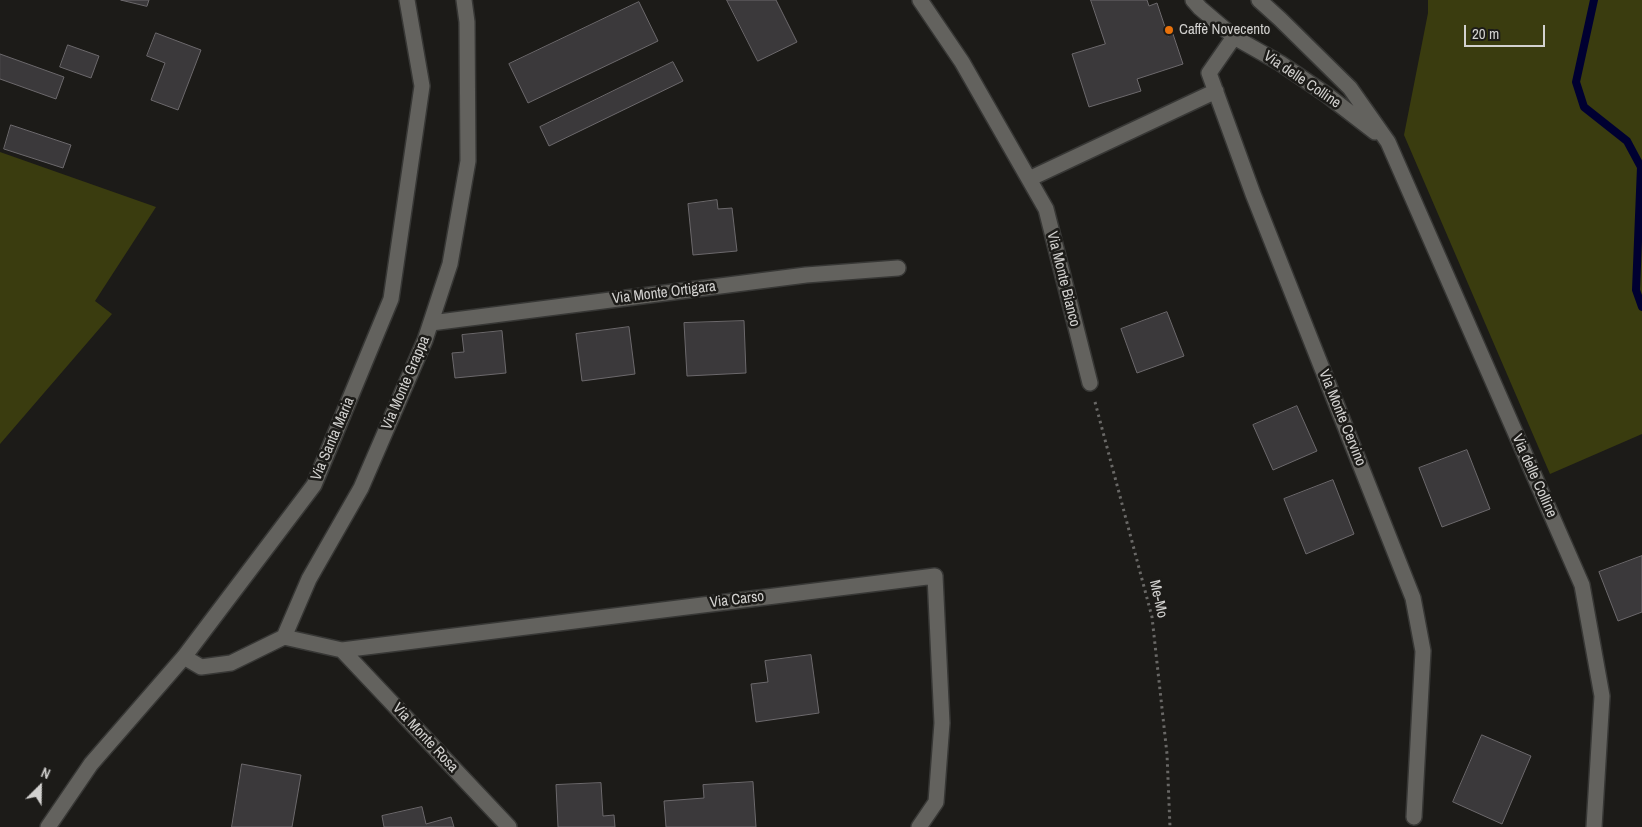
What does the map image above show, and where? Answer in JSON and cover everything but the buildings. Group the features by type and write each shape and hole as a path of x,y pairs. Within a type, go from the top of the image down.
{"street":[{"name":"Via Santa Maria","path":"48,827 91,764 184,657 314,485 391,298 422,86 406,0"},
{"name":"Via Monte Grappa","path":"284,637 309,579 361,488 425,340 450,264 468,162 467,22 464,0"},
{"name":"Via Monte Bianco","path":"920,0 962,62 1046,209 1090,382"},
{"name":"Via delle Colline","path":"1193,0 1234,37 1312,84 1388,142"},
{"name":"Via delle Colline","path":"1259,0 1350,88 1388,142 1582,585 1602,696 1594,827"},
{"name":"Via Monte Cervino","path":"1234,37 1209,73 1253,194 1413,598 1422,651 1414,817"},
{"path":"1029,179 1216,91"},
{"name":"Via Monte Ortigara","path":"431,323 806,275 898,268"},
{"name":"Via Carso","path":"284,637 342,650 935,576 942,723 936,802 918,827"},
{"path":"184,657 201,667 230,664 284,637"},
{"name":"Via Monte Rosa","path":"342,650 509,827"}],"path":[{"name":"Me-Mo","path":"1090,382 1152,617 1167,754 1170,827"}],"shaded area":[{"path":"1428,0 1642,0 1642,434 1550,474 1404,135 1428,13"},
{"path":"0,152 156,207 95,301 112,314 0,444"}],"waterway":[{"path":"1594,0 1576,82 1584,107 1627,141 1641,167 1636,290 1642,307"}],"place":[{"name":"Caffè Novecento","path":"1169,30"}]}
